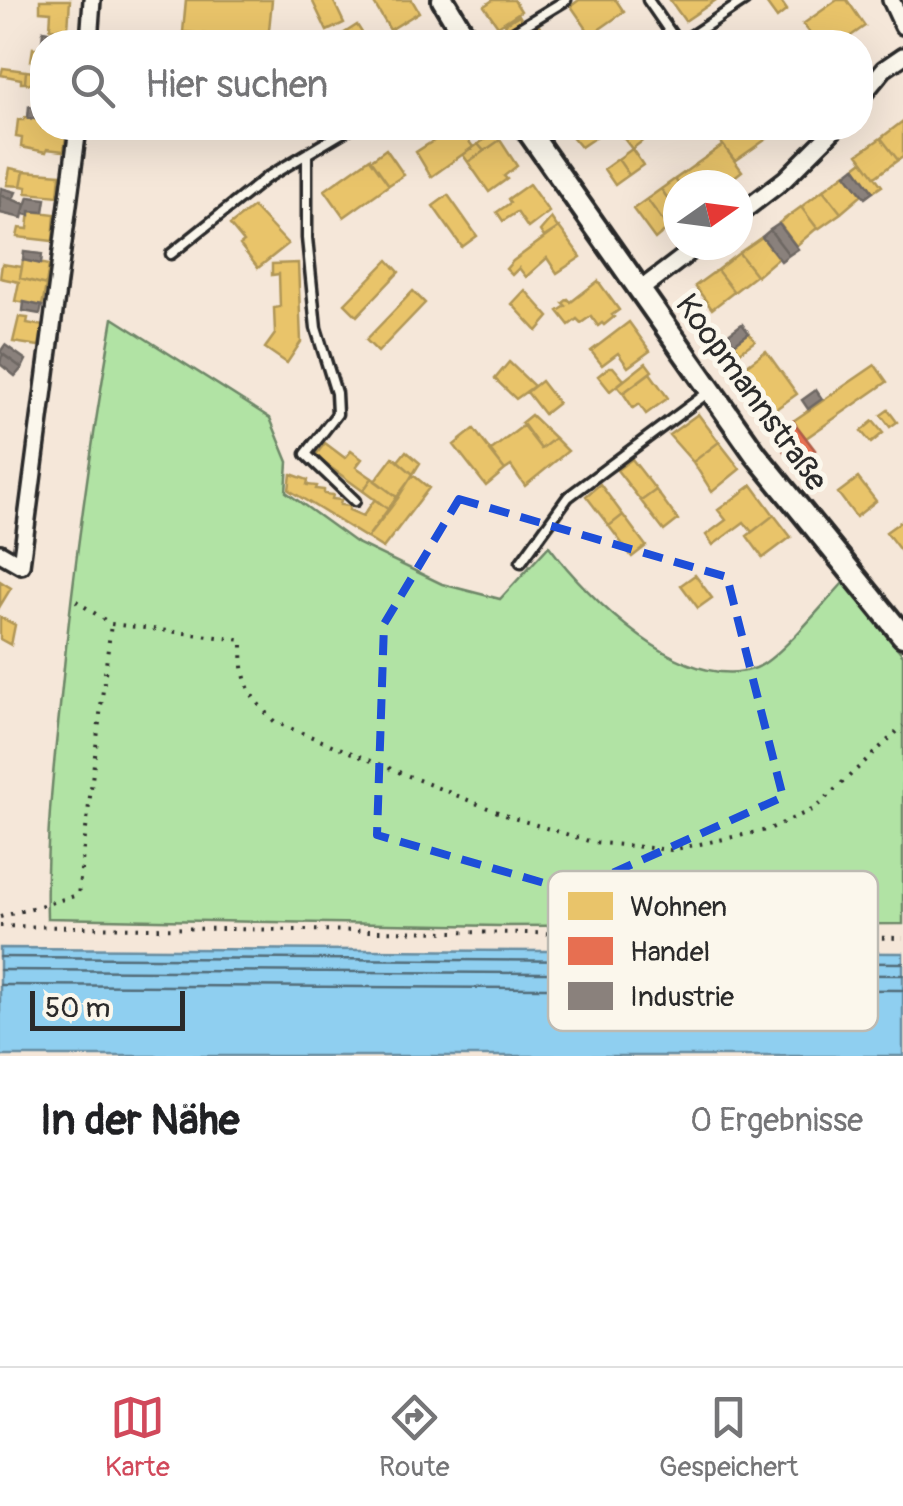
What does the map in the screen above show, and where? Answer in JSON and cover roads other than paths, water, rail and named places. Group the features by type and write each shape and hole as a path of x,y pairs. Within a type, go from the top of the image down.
{"street":[{"path":"90,30 92,0"},
{"path":"444,0 461,30"},
{"path":"891,0 903,26"},
{"path":"873,82 903,56"},
{"path":"0,553 21,565 76,140"},
{"name":"Koopmannstraße","path":"534,140 756,455 903,636"},
{"path":"753,204 785,179 824,140"},
{"path":"640,290 679,260"}],"lane":[{"path":"517,30 566,0"},
{"path":"648,0 670,30"},
{"path":"698,30 746,0"},
{"path":"170,254 266,178 330,140"},
{"path":"307,154 307,238 316,328 336,393 337,414 306,454 355,500"},
{"path":"521,562 568,497 710,392"}],"water":[{"path":"0,948 548,951 548,1031 878,1031 878,953 903,953 903,1056 0,1056"}]}
